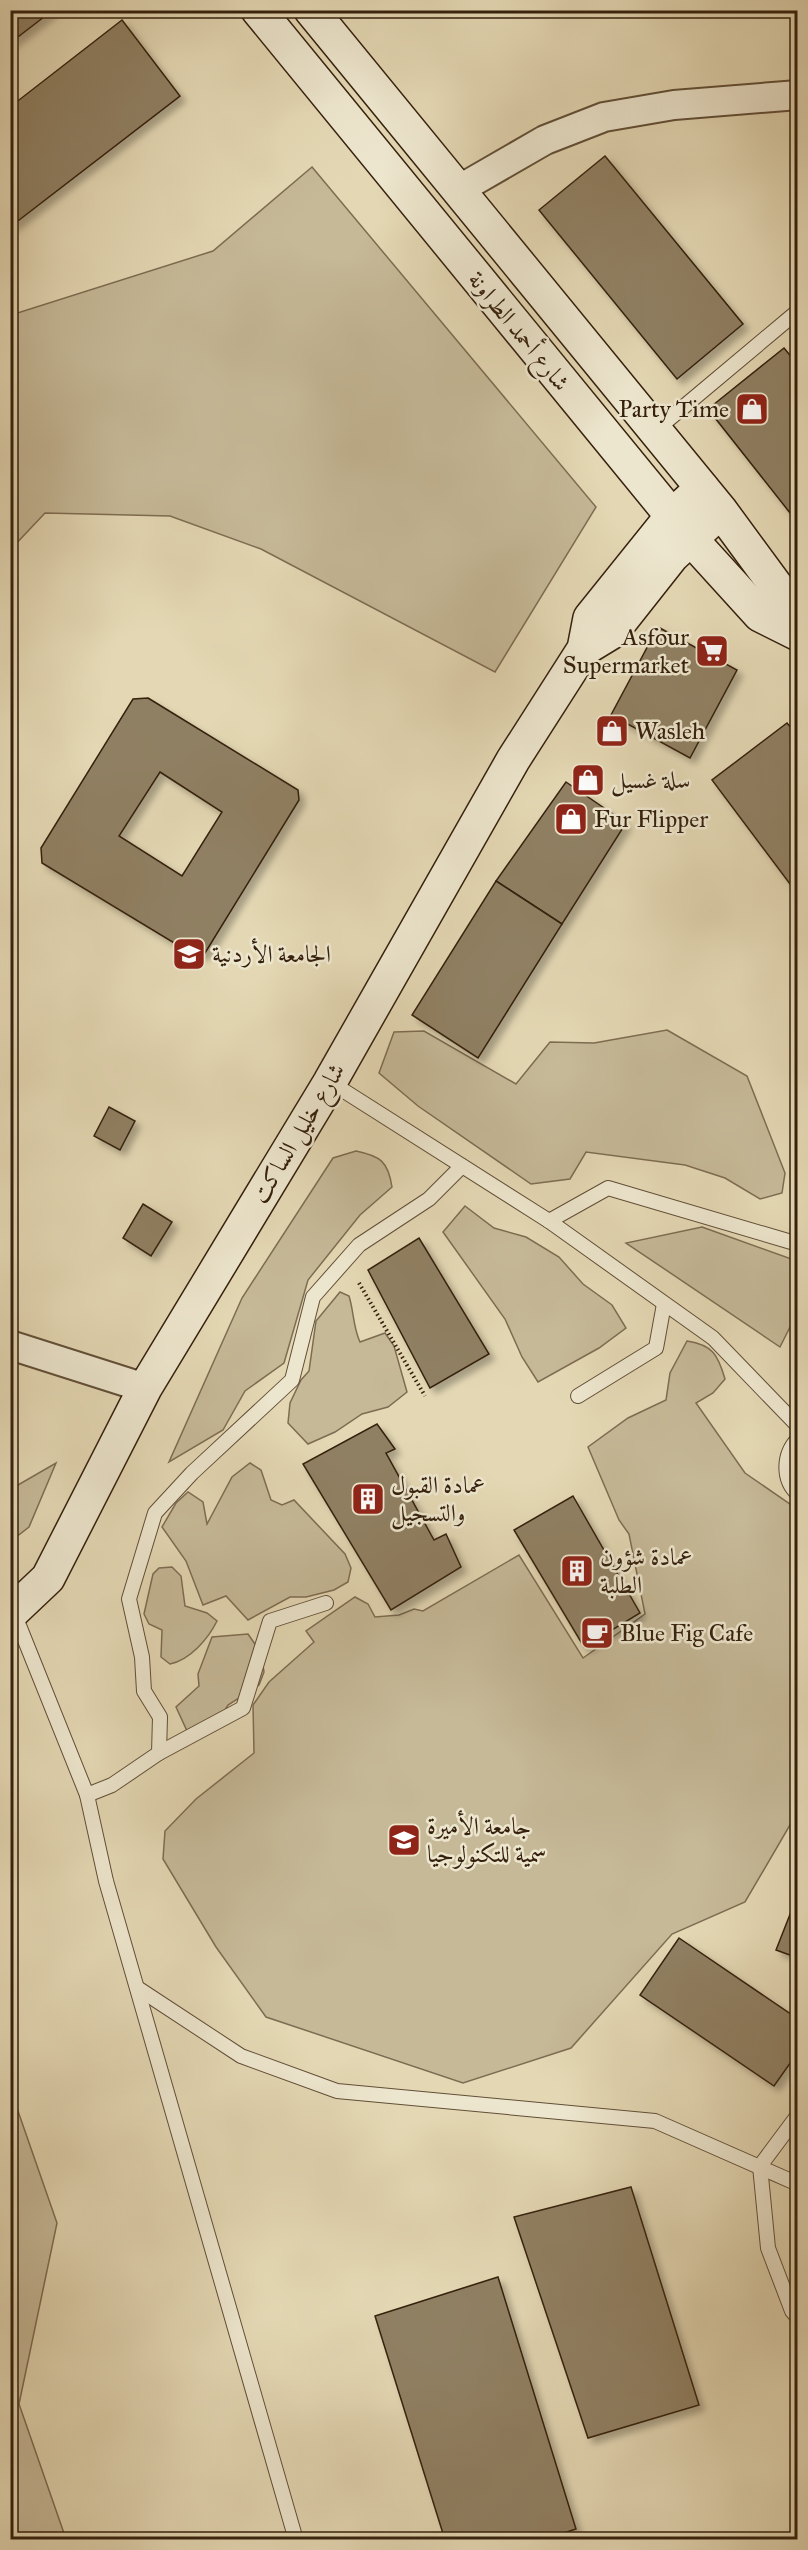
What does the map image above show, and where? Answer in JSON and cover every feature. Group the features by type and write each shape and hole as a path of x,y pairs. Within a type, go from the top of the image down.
{"street":[{"name":"شارع أحمد الطراونة","path":"258,10 681,527 760,615 798,634"},
{"name":"شارع أحمد الطراونة","path":"311,10 460,189 712,500 779,590 798,628"},
{"path":"460,189 545,140 604,117 674,105 798,95"},
{"name":"شارع خليل الساكت","path":"12,1613 48,1578 146,1388 330,1082 513,760 584,649 590,618 681,527 712,500"},
{"path":"10,1345 146,1388"}],"lane":[{"path":"656,429 798,311"},
{"path":"330,1082 549,1221 713,1338 798,1426"},
{"path":"159,1753 160,1717 144,1691 142,1657 129,1599 155,1513 192,1473 292,1380 313,1297 345,1260 359,1245 429,1199 462,1167"},
{"path":"549,1221 608,1188 798,1244"},
{"path":"578,1396 656,1348 664,1304"},
{"path":"798,1439 788,1453 786,1465 787,1478 798,1494"},
{"path":"87,1795 112,1785 159,1753 243,1708 270,1621 326,1603"},
{"path":"12,1613 87,1795 106,1881 296,2540"},
{"path":"139,1989 242,2056 337,2091 655,2121 798,2184"},
{"path":"798,2115 760,2166 768,2248 792,2311 798,2318"}],"path":[{"path":"345,1260 425,1396"}],"shaded area":[{"path":"312,167 596,507 495,672 261,549 170,516 45,513 11,549 11,315 213,251"},
{"path":"667,1030 747,1076 785,1173 782,1193 760,1199 725,1178 685,1165 586,1152 570,1179 531,1184 418,1106 379,1073 394,1032 424,1031 516,1084 550,1042 594,1043"},
{"path":"356,1151 382,1161 388,1171 392,1187 360,1215 308,1280 284,1363 245,1391 223,1430 169,1462 242,1298 333,1158"},
{"path":"465,1206 494,1228 526,1237 559,1257 583,1284 612,1305 626,1328 599,1348 538,1382 522,1357 505,1319 443,1232"},
{"path":"702,1227 797,1261 797,1313 780,1347 626,1243"},
{"path":"340,1292 349,1296 360,1342 385,1333 394,1346 407,1392 388,1407 362,1414 335,1432 308,1444 288,1423 290,1403 301,1380 309,1371 316,1321"},
{"path":"687,1341 703,1345 713,1352 725,1379 713,1393 696,1403 745,1473 797,1509 797,1813 745,1902 672,1934 571,2048 463,2083 266,2017 216,1947 163,1859 165,1831 196,1799 254,1753 253,1705 269,1682 314,1642 306,1631 355,1597 368,1604 375,1617 399,1615 414,1609 423,1611 519,1555 583,1658 645,1614 629,1534 619,1520 588,1447 628,1418 666,1400 670,1373"},
{"path":"56,1463 29,1527 11,1541 11,1489"},
{"path":"250,1463 261,1470 271,1500 282,1505 294,1500 345,1554 351,1568 348,1582 334,1590 306,1597 290,1597 248,1620 226,1596 203,1605 186,1561 162,1527 176,1503 188,1492 203,1502 207,1524 232,1477"},
{"path":"172,1567 181,1576 185,1606 207,1613 217,1621 198,1648 185,1658 170,1664 161,1657 162,1630 149,1624 144,1614 153,1574 159,1568"},
{"path":"248,1634 261,1653 264,1672 259,1685 228,1705 215,1726 188,1733 176,1707 199,1686 198,1674 212,1637"},
{"path":"11,2091 57,2223 19,2404 66,2539 11,2539"}],"building":[{"path":"10,10 53,10 10,43"},
{"path":"122,20 180,96 10,227 10,107"},
{"path":"605,156 743,324 677,379 539,210"},
{"path":"784,348 798,365 798,523 708,409"},
{"path":"658,627 737,670 690,758 611,715"},
{"path":"148,698 298,790 299,800 205,953 194,955 42,863 41,848 133,699","holes":["160,772 222,812 182,876 119,836"]},
{"path":"787,723 798,736 798,878 790,884 712,780"},
{"path":"566,782 626,823 562,924 496,881"},
{"path":"496,881 562,924 478,1058 412,1015"},
{"path":"109,1107 135,1121 120,1150 94,1136"},
{"path":"143,1204 172,1222 151,1256 123,1238"},
{"path":"419,1238 489,1354 430,1388 368,1270"},
{"name":"عمادة القبول والتسجيل","path":"377,1424 395,1449 386,1453 434,1540 446,1534 461,1567 391,1610 303,1464"},
{"name":"عمادة شؤون الطلبة","path":"573,1496 640,1613 584,1647 514,1530"},
{"path":"798,1894 798,1958 776,1950"},
{"path":"679,1938 798,2019 798,2052 774,2086 640,1995"},
{"path":"631,2187 699,2405 588,2438 514,2217"},
{"path":"498,2277 576,2529 542,2540 445,2540 375,2316"}],"place":[{"name":"Party Time","path":"752,409"},
{"name":"Asfour Supermarket","path":"712,651"},
{"name":"Wasleh","path":"612,731"},
{"name":"سلة غسيل","path":"588,780"},
{"name":"Fur Flipper","path":"571,819"},
{"name":"الجامعة الأردنية","path":"189,954"},
{"name":"عمادة القبول والتسجيل","path":"368,1499"},
{"name":"عمادة شؤون الطلبة","path":"577,1571"},
{"name":"Blue Fig Cafe","path":"597,1633"},
{"name":"جامعة الأميرة سمية للتكنولوجيا","path":"404,1840"}]}
